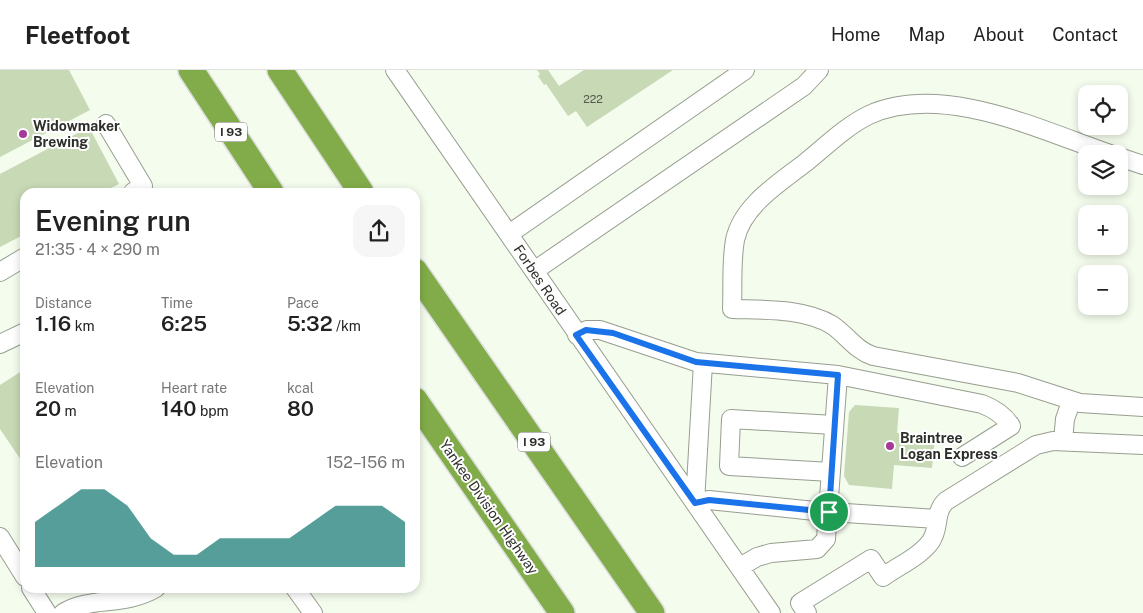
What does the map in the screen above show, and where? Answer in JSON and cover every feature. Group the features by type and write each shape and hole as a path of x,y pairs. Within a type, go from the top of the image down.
{"highway":[{"name":"I 93","path":"191,70 268,188"},
{"path":"280,70 358,188"},
{"name":"I 93","path":"420,278 652,613"},
{"name":"Yankee Division Highway","path":"420,407 562,613"}],"street":[{"name":"Forbes Road","path":"395,70 509,234 576,335 771,613"},
{"path":"509,234 745,70"},
{"path":"534,271 804,86 819,70"},
{"path":"1083,145 988,113 942,104 919,103 877,112 863,118 778,184 752,210 740,226 735,240 732,309 774,310 813,317 832,326 866,354 1018,383 1071,402 1143,406"},
{"path":"106,124 143,186 140,188"},
{"path":"1128,160 1143,165"},
{"path":"0,272 20,261"},
{"path":"576,335 586,330 606,331 680,358 703,363 838,375 975,402 995,409 1006,418 1012,426 962,458"},
{"path":"0,344 20,334"},
{"path":"703,363 695,503 709,500 829,512 937,519"},
{"path":"740,567 757,557 771,553 817,549 826,539 838,375"},
{"path":"1063,441 1065,419 1071,402"},
{"path":"831,472 729,466 731,419 834,425"},
{"path":"807,613 800,603 871,559 884,577 921,550 935,534 940,509 946,501 1036,445 1063,441 1143,445"},
{"path":"0,537 20,569"},
{"path":"34,593 47,613"},
{"path":"63,613 82,606 137,598 146,593"},
{"path":"299,593 313,613"}],"building":[{"name":"Widowmaker Brewing","path":"0,70 69,70 90,110 0,157"},
{"path":"537,70 548,70 559,86 584,70 673,70 587,127 576,111 568,116 546,84 544,85 538,76 540,74"},
{"path":"89,127 119,184 111,188 20,188 20,237 0,247 0,174"},
{"path":"20,372 20,459 0,429 0,385"},
{"name":"Braintree Logan Express","path":"855,405 899,408 897,433 935,436 932,468 894,465 892,489 849,485 844,476 849,412"}],"place":[{"name":"Widowmaker Brewing","path":"23,134"},
{"name":"Braintree Logan Express","path":"890,446"}],"route":[{"path":"586,330 600,330 696,362 838,375 829,512 709,500 695,503 576,335 586,330"}]}
